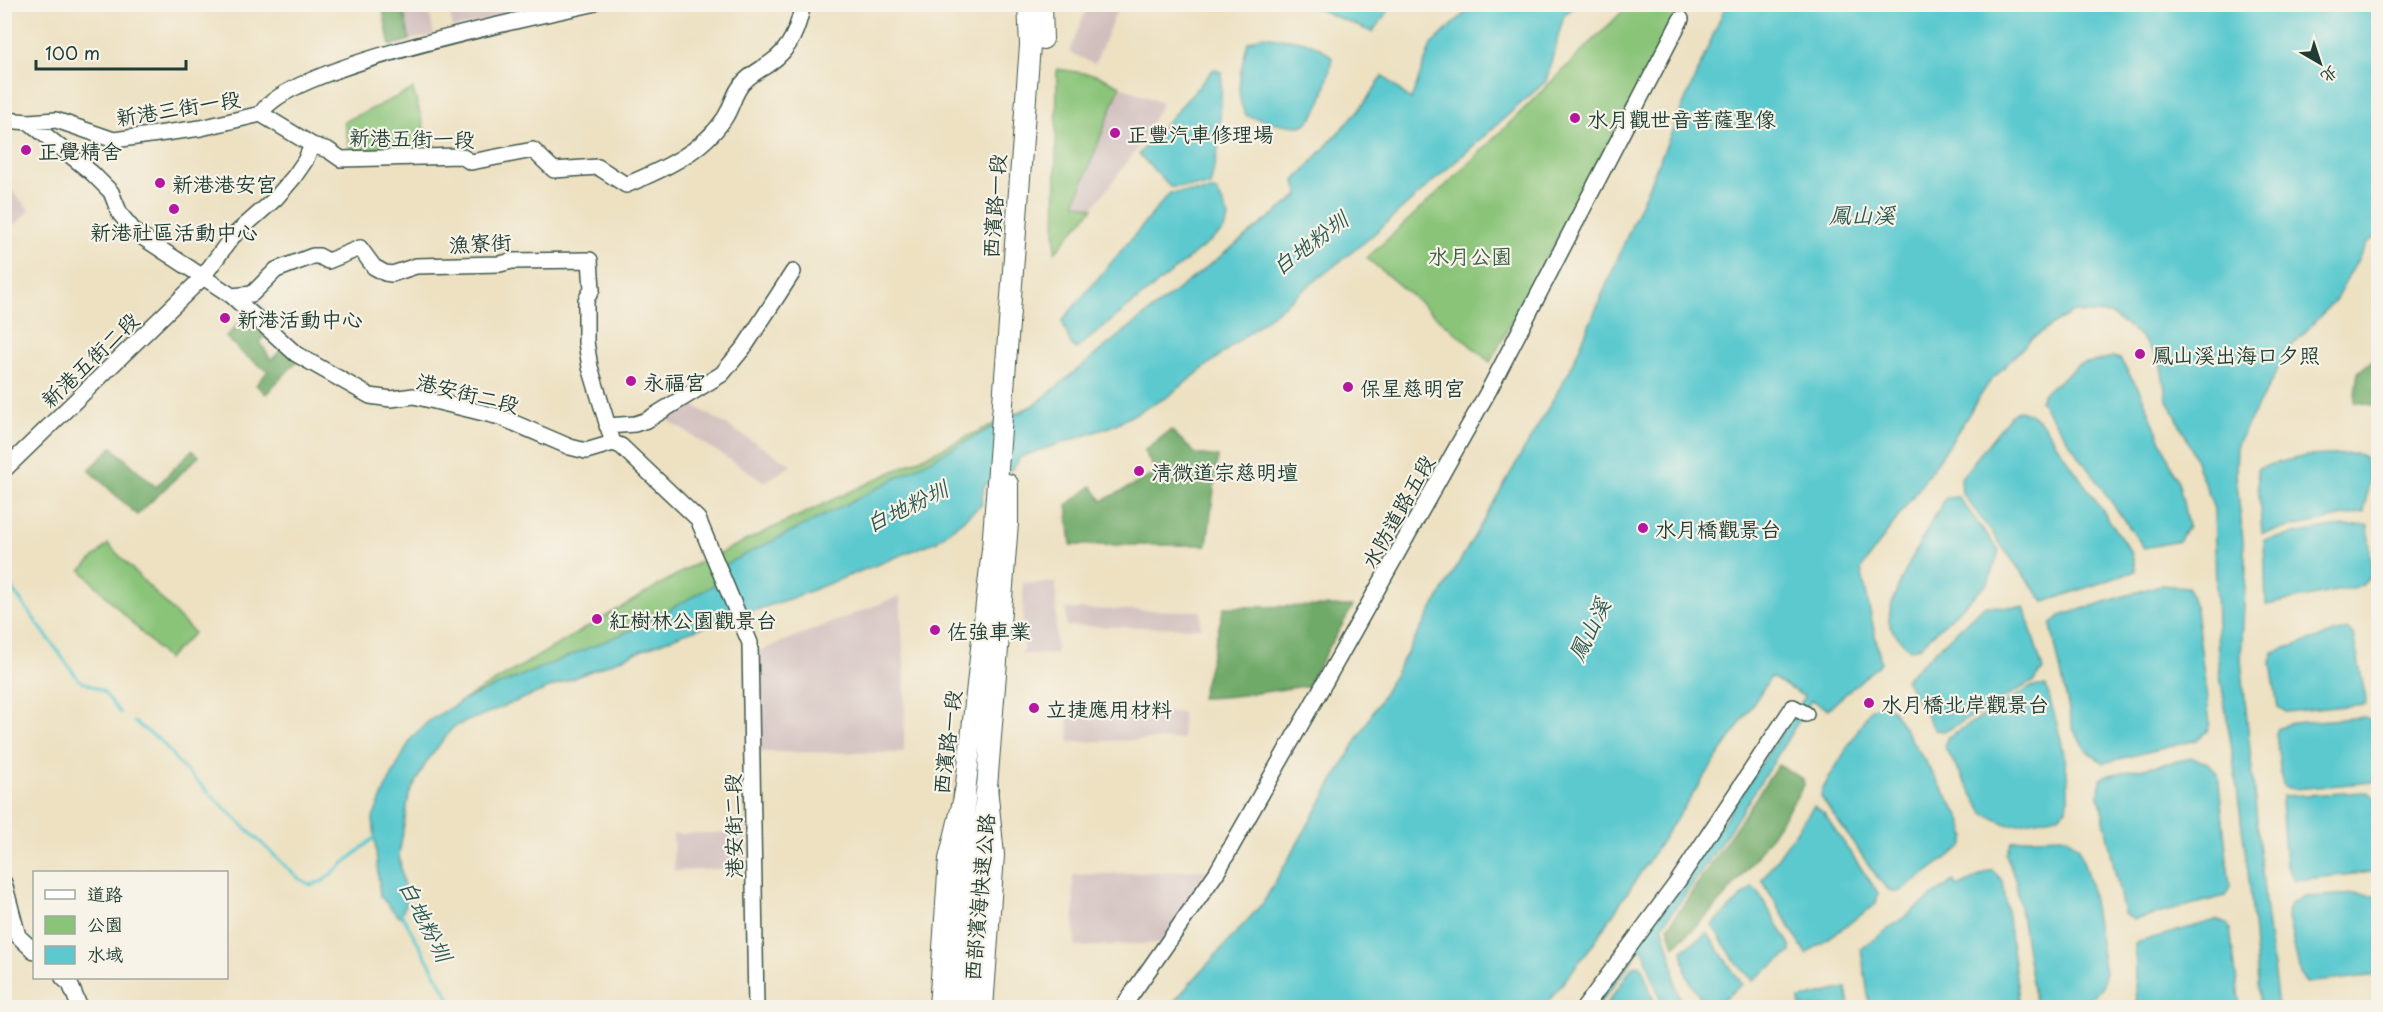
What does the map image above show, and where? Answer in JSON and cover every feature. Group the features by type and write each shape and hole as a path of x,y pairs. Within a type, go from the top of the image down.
{"highway":[{"name":"西部濱海快速公路","path":"968,1008 987,787"},
{"name":"西部濱海快速公路","path":"950,1008 965,793"}],"main road":[{"name":"西濱路一段","path":"983,1008 994,855 987,787 1008,523 1003,481 1001,411 1030,45 1028,4"},
{"name":"西濱路一段","path":"939,1008 949,859 965,793 992,549 1017,388 1043,50 1042,4"}],"street":[{"name":"新港三街一段","path":"4,120 29,122 56,120 114,140 201,128 261,114 264,107 287,91 360,62 447,37 592,4"},
{"name":"新港五街一段","path":"312,145 328,150 341,159 461,156 471,162 533,150 554,170 598,167 626,185 667,168 708,138 725,118 743,82 778,57 791,41 799,24 803,4"},
{"name":"水防道路五段","path":"1122,1008 1217,872 1342,652 1494,380 1681,19"},
{"path":"202,278 232,237 275,199 294,177 312,145 261,114"},
{"name":"港安街二段","path":"29,122 92,173 111,192 120,214 136,233 232,296 296,354 370,396 391,399 414,396 500,417 570,447 586,451 613,443 621,446 698,519 711,545 750,643 756,1008"},
{"name":"漁寮街","path":"232,296 252,294 276,270 309,257 319,256 328,261 360,248 376,269 392,273 416,266 590,260 592,289 586,300 586,342 590,366 613,443"},
{"path":"607,426 635,424 647,420 722,374 745,346 793,272"},
{"name":"新港五街二段","path":"4,470 202,278"},
{"path":"1584,1008 1678,881 1793,707 1806,714"},
{"path":"4,884 18,936 33,950"},
{"path":"64,979 70,984 80,1008"}],"shaded area":[{"path":"549,4 550,8 453,28 448,5"},
{"path":"402,5 428,5 434,35 410,40"},
{"path":"1088,5 1119,5 1095,64 1069,52"},
{"path":"1120,86 1162,103 1137,149 1093,208 1075,203"},
{"path":"5,184 30,210 15,225 5,214"},
{"path":"690,403 792,465 765,482 663,417"},
{"path":"1023,583 1056,583 1056,654 1023,654"},
{"path":"900,596 905,680 904,753 754,752 756,652"},
{"path":"1066,609 1201,611 1201,628 1066,626"},
{"path":"1182,712 1183,739 1069,742 1068,715"},
{"path":"744,832 745,868 674,871 673,834"},
{"path":"1207,870 1192,904 1161,943 1075,947 1073,875"}],"green space":[{"path":"382,5 402,5 410,40 390,46"},
{"name":"水月公園","path":"1629,5 1664,5 1680,11 1490,362 1367,258 1458,174"},
{"path":"1057,69 1097,75 1120,86 1075,203 1093,208 1055,252"},
{"path":"1383,76 1411,100 938,507 463,700 690,567 1036,404 1106,346 1299,195 1295,181 1364,104"},
{"path":"413,89 430,148 351,154 344,122"},
{"path":"242,291 276,320 260,342 271,360 282,349 298,360 266,394 256,385 268,371 243,354 226,337 250,312"},
{"path":"2378,356 2378,406 2354,402 2358,372"},
{"path":"1171,430 1196,454 1218,457 1207,545 1071,545 1067,505 1092,486 1102,501 1157,473 1144,451"},
{"path":"112,447 156,487 192,450 199,456 137,515 89,470"},
{"path":"108,544 194,633 167,659 81,570"},
{"path":"1353,606 1307,686 1201,698 1224,607"},
{"path":"1778,765 1803,779 1804,785 1776,829 1730,891 1694,929 1674,946 1668,927"}],"water":[{"path":"1308,5 1393,5 1372,32"},
{"path":"1473,5 1577,5 1564,15 1546,81 1366,241 1167,397 1110,427 1020,457 1014,468 984,485 981,505 937,541 792,598 682,634 453,727 427,761 409,795 399,855 406,902 401,917 380,896 373,818 412,737 430,720 463,700 632,630 714,585 728,563 853,501 1036,404 1106,346 1299,195 1295,181 1364,104 1383,76 1411,100 1431,45"},
{"name":"鳳山溪","path":"1726,5 2378,5 2378,235 2367,243 2336,299 2289,349 2237,444 2236,474 2246,569 2241,659 2265,902 2278,1007 2260,1007 2250,887 2218,663 2214,509 2189,443 2166,396 2160,360 2140,336 2110,314 2072,312 2031,339 1988,384 1941,457 1861,569 1881,663 1828,709 1811,700 1739,815 1662,926 1683,1007 1663,1007 1642,947 1597,1007 1592,1007 1725,819 1805,697 1771,677 1593,944 1544,1007 1168,1008 1263,903 1570,370"},
{"path":"1262,36 1309,43 1325,51 1332,58 1329,76 1318,109 1306,123 1298,126 1280,124 1247,116 1242,108 1239,90 1248,42"},
{"path":"1214,69 1222,73 1219,145 1210,186 1170,187 1139,154"},
{"path":"1217,191 1229,217 1223,231 1076,349 1071,344 1062,321 1170,193"},
{"path":"2113,357 2120,359 2141,393 2179,484 2188,526 2179,541 2144,548 2040,401 2043,394 2078,365"},
{"path":"2019,410 2028,413 2042,423 2131,552 2136,571 2044,602 1962,493 1961,478 2010,416"},
{"path":"2357,454 2365,457 2369,481 2364,512 2262,533 2257,470 2260,467 2306,456"},
{"path":"1958,497 1999,551 1988,583 1919,647 1910,650 1891,628 1889,620 1891,609 1912,558 1939,509 1946,498"},
{"path":"2368,525 2372,575 2361,586 2266,605 2264,540 2332,527"},
{"path":"2160,585 2188,587 2196,610 2210,724 2207,731 2197,740 2103,763 2086,750 2073,729 2051,625 2060,616"},
{"path":"1984,606 2024,607 2043,670 2034,681 1946,731 1935,730 1905,679"},
{"path":"2347,629 2353,635 2366,699 2365,704 2286,712 2278,708 2271,663 2273,652"},
{"path":"2033,686 2046,686 2054,714 2066,763 2067,809 2058,816 2009,825 1984,814 1944,746 1948,737"},
{"path":"1882,703 1892,709 1960,817 1966,836 1963,846 1900,892 1889,890 1880,881 1821,797 1822,790 1870,710"},
{"path":"2366,717 2373,722 2377,745 2378,761 2373,782 2294,789 2284,787 2276,733 2278,727 2293,723"},
{"path":"2192,758 2208,763 2218,774 2230,887 2225,896 2134,920 2124,914 2099,796 2100,780 2105,776"},
{"path":"2367,792 2374,795 2375,802 2378,863 2373,872 2294,880 2286,864 2281,802 2283,796"},
{"path":"1814,806 1823,812 1878,893 1876,904 1806,954 1762,880"},
{"path":"2066,837 2079,848 2090,883 2105,974 2103,986 2093,997 2046,1007 2035,1003 2016,882 2006,854 2012,841"},
{"path":"1992,870 2003,881 2019,1000 2016,1007 1870,1007 1861,949 1953,881 1958,887"},
{"path":"1752,887 1758,892 1790,945 1791,952 1753,980 1737,964 1712,925"},
{"path":"2375,895 2378,904 2378,975 2306,983 2300,974 2287,912 2290,904 2305,897"},
{"path":"2216,920 2227,924 2230,929 2240,1007 2137,1007 2135,943"},
{"path":"1707,933 1742,984 1720,1002 1704,1004 1687,977 1682,950"},
{"path":"1638,965 1642,968 1656,1007 1605,1007 1633,966"},
{"path":"1846,988 1849,1007 1800,1007 1799,999"}],"waterway":[{"name":"白地粉圳","path":"4,8 23,4"},
{"path":"4,578 79,680 103,691 120,713"},
{"path":"134,722 161,741 181,766 298,878 311,885 323,881 375,837"},
{"name":"白地粉圳","path":"401,913 455,1008"}],"place":[{"name":"水月觀世音菩薩聖像","path":"1575,118"},
{"name":"正豐汽車修理場","path":"1115,133"},
{"name":"正覺精舍","path":"26,150"},
{"name":"新港港安宮","path":"160,183"},
{"name":"新港社區活動中心","path":"174,209"},
{"name":"新港活動中心","path":"225,318"},
{"name":"鳳山溪出海口夕照","path":"2140,354"},
{"name":"永福宮","path":"631,381"},
{"name":"保星慈明宮","path":"1348,387"},
{"name":"清微道宗慈明壇","path":"1139,471"},
{"name":"水月橋觀景台","path":"1643,528"},
{"name":"紅樹林公園觀景台","path":"597,619"},
{"name":"佐強車業","path":"935,630"},
{"name":"水月橋北岸觀景台","path":"1869,703"},
{"name":"立捷應用材料","path":"1034,708"}]}
